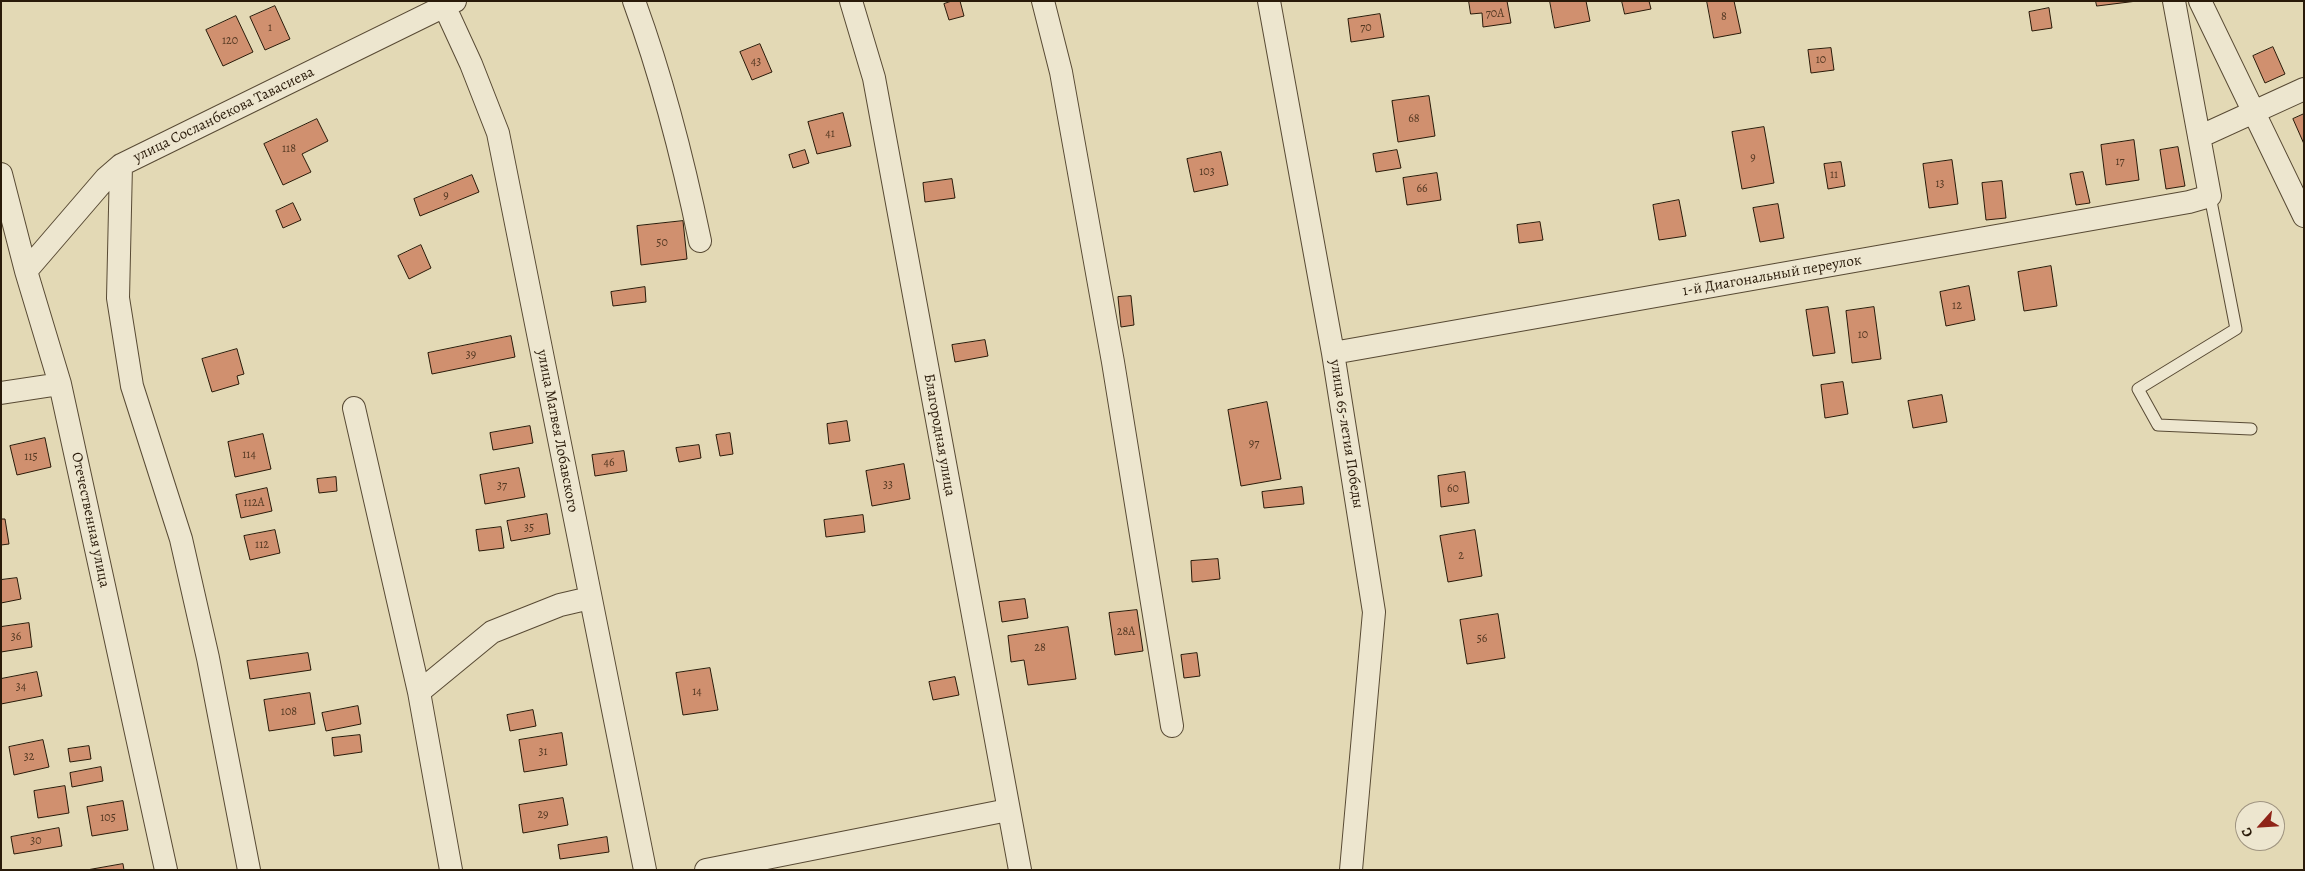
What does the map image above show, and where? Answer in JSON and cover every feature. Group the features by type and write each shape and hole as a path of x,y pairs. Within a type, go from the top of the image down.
{"street":[{"path":"634,1 655,59 685,166 700,242"},
{"name":"Благородная улица","path":"851,1 874,78 1020,870"},
{"path":"1043,1 1061,72 1114,362 1172,726"},
{"name":"улица 65-летия Победы","path":"1269,1 1333,353 1374,612 1351,870"},
{"path":"2174,1 2210,196"},
{"path":"2200,1 2304,216"},
{"name":"улица Сосланбекова Тавасиева","path":"26,271 106,178 121,165 447,3"},
{"name":"улица Матвея Лобавского","path":"447,3 498,133 644,870"},
{"path":"2199,136 2304,89"},
{"path":"121,165 118,298 132,386 181,538 208,658 249,870"},
{"name":"Отечественная улица","path":"1,174 26,271 60,384 166,870"},
{"name":"1-й Диагональный переулок","path":"1333,353 2189,202 2210,196"},
{"path":"1,393 60,384"},
{"path":"354,408 420,692 451,870"},
{"path":"420,692 492,632 560,605 590,598"},
{"path":"706,870 1008,810"}],"lane":[{"path":"2210,196 2236,329 2138,389 2158,425 2251,429"}],"building":[{"path":"960,1 964,16 949,20 944,4"},
{"path":"1469,1 1507,1 1511,23 1483,27 1482,13 1471,14"},
{"path":"1550,1 1586,1 1590,21 1555,28"},
{"path":"1622,1 1649,1 1651,9 1625,14"},
{"path":"1707,1 1734,1 1741,33 1714,38"},
{"path":"2096,1 2137,1 2097,6"},
{"path":"275,6 290,39 265,50 250,17"},
{"path":"2049,8 2052,28 2032,31 2029,12"},
{"path":"1380,14 1384,37 1351,42 1348,19"},
{"path":"236,16 253,52 223,66 206,30"},
{"path":"760,44 772,72 752,80 740,52"},
{"path":"2273,47 2285,74 2265,83 2253,56"},
{"path":"1831,48 1834,70 1811,73 1808,50"},
{"path":"1429,96 1435,136 1398,142 1392,101"},
{"path":"843,113 851,146 817,154 808,122"},
{"path":"2304,114 2304,144 2293,119"},
{"path":"317,119 328,141 302,154 311,172 283,185 264,144"},
{"path":"1764,127 1774,183 1742,189 1732,132"},
{"path":"2134,140 2139,180 2106,185 2101,145"},
{"path":"2178,147 2185,186 2166,189 2160,150"},
{"path":"805,150 809,163 793,168 789,155"},
{"path":"1397,150 1401,168 1376,172 1373,154"},
{"path":"1221,152 1228,185 1194,192 1187,159"},
{"path":"1952,160 1958,204 1929,208 1923,164"},
{"path":"1841,162 1845,186 1828,189 1824,164"},
{"path":"2083,172 2090,203 2076,205 2070,174"},
{"path":"1437,173 1441,200 1407,205 1403,178"},
{"path":"472,175 479,192 420,216 414,199"},
{"path":"952,179 955,198 925,202 923,183"},
{"path":"2002,181 2006,218 1986,220 1982,183"},
{"path":"1679,200 1686,236 1659,240 1653,205"},
{"path":"293,203 301,220 283,228 276,211"},
{"path":"1778,204 1784,238 1760,242 1753,208"},
{"path":"683,221 687,259 641,265 637,226"},
{"path":"1540,222 1543,240 1519,243 1517,225"},
{"path":"421,245 431,268 409,279 398,256"},
{"path":"2051,266 2057,306 2024,311 2018,272"},
{"path":"1969,286 1975,320 1946,326 1940,292"},
{"path":"645,287 646,302 613,306 611,292"},
{"path":"1131,296 1134,325 1121,327 1118,297"},
{"path":"1828,307 1835,353 1813,356 1806,310"},
{"path":"1874,307 1881,359 1852,363 1846,311"},
{"path":"511,336 515,357 432,374 428,353"},
{"path":"985,340 988,356 955,362 952,345"},
{"path":"237,349 244,374 237,376 239,384 212,392 202,359"},
{"path":"1843,382 1848,414 1825,418 1821,385"},
{"path":"1942,395 1947,422 1913,428 1908,401"},
{"path":"1267,402 1281,479 1241,486 1228,410"},
{"path":"847,421 850,441 829,444 827,424"},
{"path":"530,426 533,443 493,450 490,433"},
{"path":"730,433 733,454 720,456 716,435"},
{"path":"263,434 271,469 235,477 228,442"},
{"path":"45,438 51,467 17,475 10,446"},
{"path":"699,445 701,458 679,462 676,448"},
{"path":"624,451 627,471 595,476 592,455"},
{"path":"904,464 910,499 872,506 866,471"},
{"path":"519,468 525,497 485,504 480,475"},
{"path":"1465,472 1469,503 1441,507 1438,476"},
{"path":"336,477 337,491 319,493 317,479"},
{"path":"1302,487 1304,504 1264,508 1262,492"},
{"path":"267,488 272,511 241,518 236,495"},
{"path":"547,514 550,534 511,541 507,521"},
{"path":"863,515 865,532 826,537 824,520"},
{"path":"1,519 5,519 9,544 1,545"},
{"path":"501,527 504,548 479,551 476,530"},
{"path":"275,530 280,553 250,560 244,536"},
{"path":"1475,530 1482,576 1448,582 1440,536"},
{"path":"1218,559 1220,579 1192,582 1191,561"},
{"path":"17,578 21,599 1,603 1,580"},
{"path":"1025,599 1028,618 1002,622 999,602"},
{"path":"1137,610 1143,651 1115,655 1109,613"},
{"path":"1498,614 1505,658 1467,664 1460,620"},
{"path":"29,623 32,647 1,652 1,627"},
{"path":"1068,627 1076,679 1028,685 1024,660 1011,662 1008,636"},
{"path":"308,653 311,670 250,679 247,661"},
{"path":"1197,653 1200,676 1184,678 1181,655"},
{"path":"710,668 718,710 683,715 676,673"},
{"path":"37,672 42,696 1,704 1,679"},
{"path":"955,677 959,695 933,700 929,682"},
{"path":"310,693 315,724 269,731 264,700"},
{"path":"358,706 361,724 326,731 322,713"},
{"path":"533,710 536,726 510,731 507,715"},
{"path":"562,733 567,765 524,772 519,740"},
{"path":"360,735 362,752 334,756 332,738"},
{"path":"43,740 49,767 14,775 9,747"},
{"path":"89,746 91,759 70,762 68,749"},
{"path":"101,767 103,781 72,787 70,773"},
{"path":"65,786 69,813 38,818 34,791"},
{"path":"563,798 568,825 523,833 519,805"},
{"path":"123,801 128,830 92,836 87,807"},
{"path":"59,828 62,846 14,854 11,837"},
{"path":"607,837 609,852 560,859 558,845"},
{"path":"123,864 124,870 87,870"}]}
